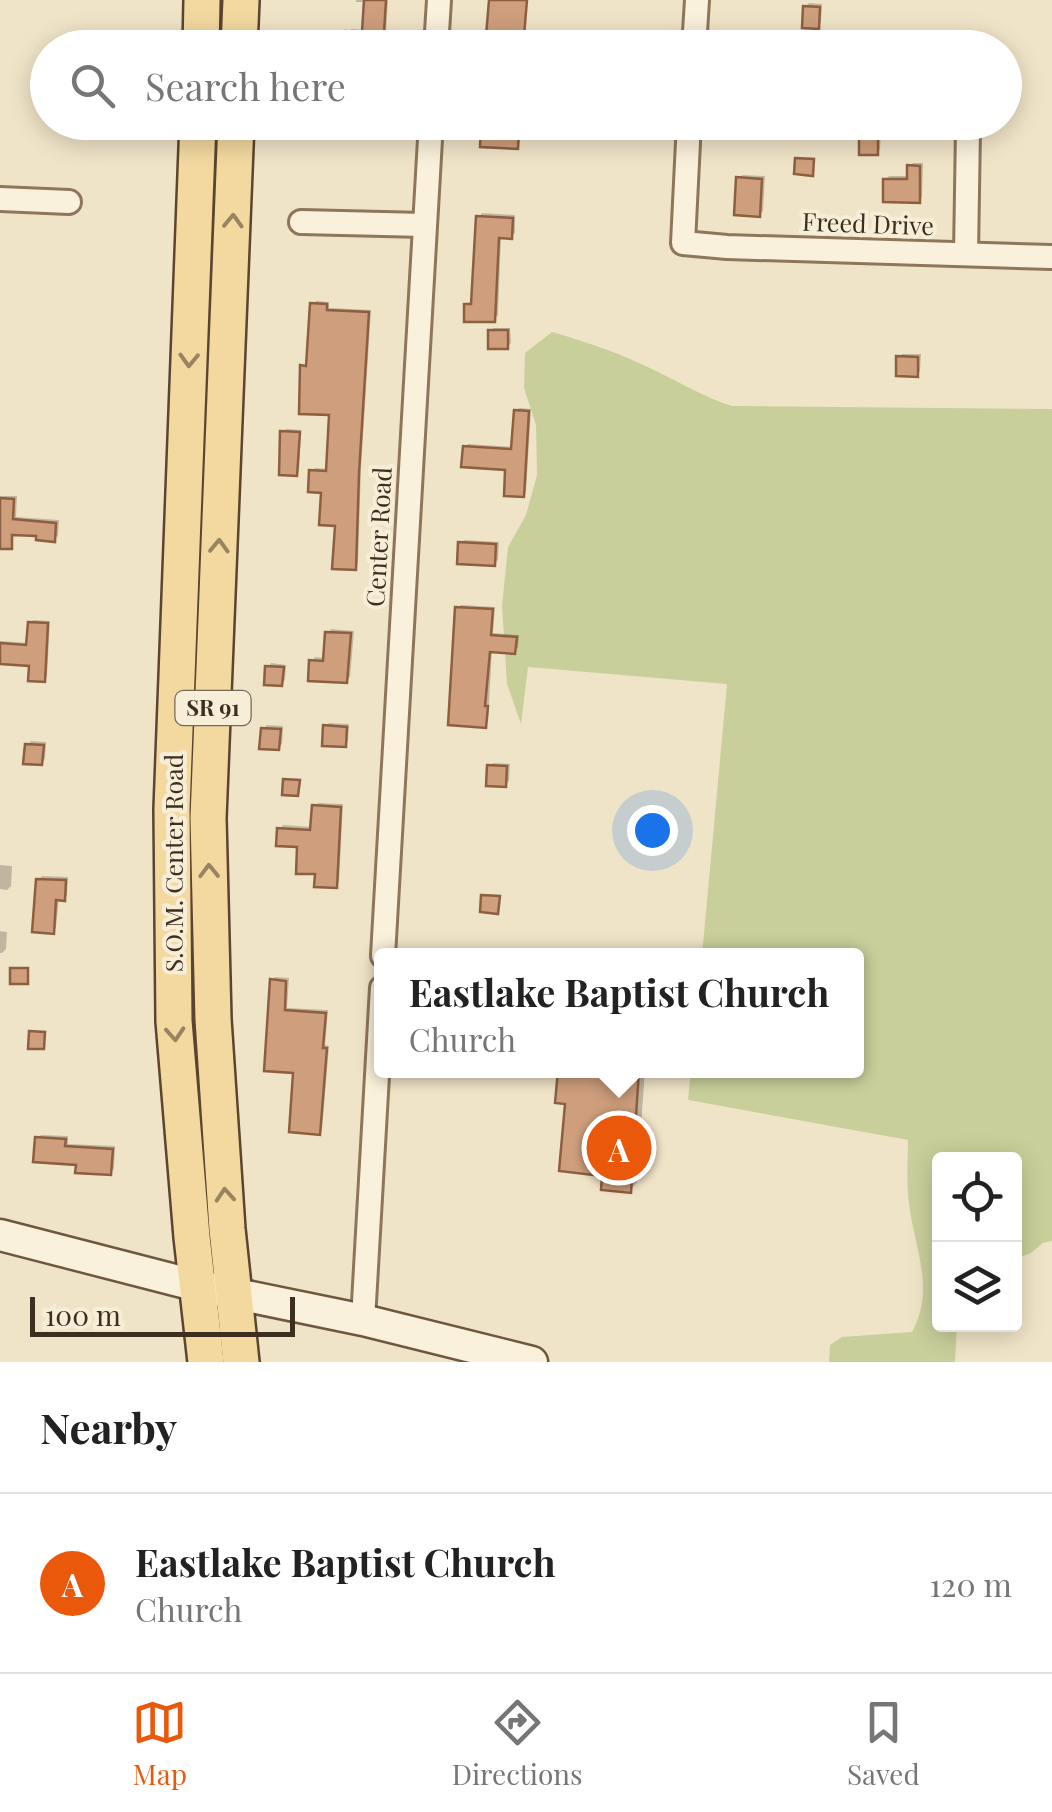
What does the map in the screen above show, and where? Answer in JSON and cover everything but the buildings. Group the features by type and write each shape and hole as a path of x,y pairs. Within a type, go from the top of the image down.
{"main road":[{"path":"201,30 202,0"},
{"path":"240,30 241,0"},
{"name":"S.O.M. Center Road","path":"197,140 172,809 174,1020 206,1362"},
{"name":"S.O.M. Center Road","path":"235,140 208,818 212,1020 240,1362"}],"street":[{"path":"437,30 439,0"},
{"path":"695,30 697,0"},
{"name":"Center Road","path":"383,948 430,140"},
{"name":"Freed Drive","path":"688,140 683,243 1052,257"},
{"path":"966,254 968,140"},
{"path":"0,199 70,202"},
{"path":"301,222 424,225"},
{"path":"363,1320 377,1078"},
{"path":"0,1235 198,1286 363,1320 532,1362"}],"green space":[{"path":"552,332 629,359 732,406 1052,409 1052,1241 1022,1256 1022,1152 932,1152 932,1332 957,1332 955,1362 829,1362 830,1345 842,1337 912,1332 919,1316 923,1284 908,1195 908,1140 688,1100 690,1078 864,1078 864,948 703,948 727,684 528,667 521,724 507,684 502,606 508,547 526,515 537,475 536,425 524,388 525,353"}],"place":[{"name":"Eastlake Baptist Church","path":"619,1148"}]}
